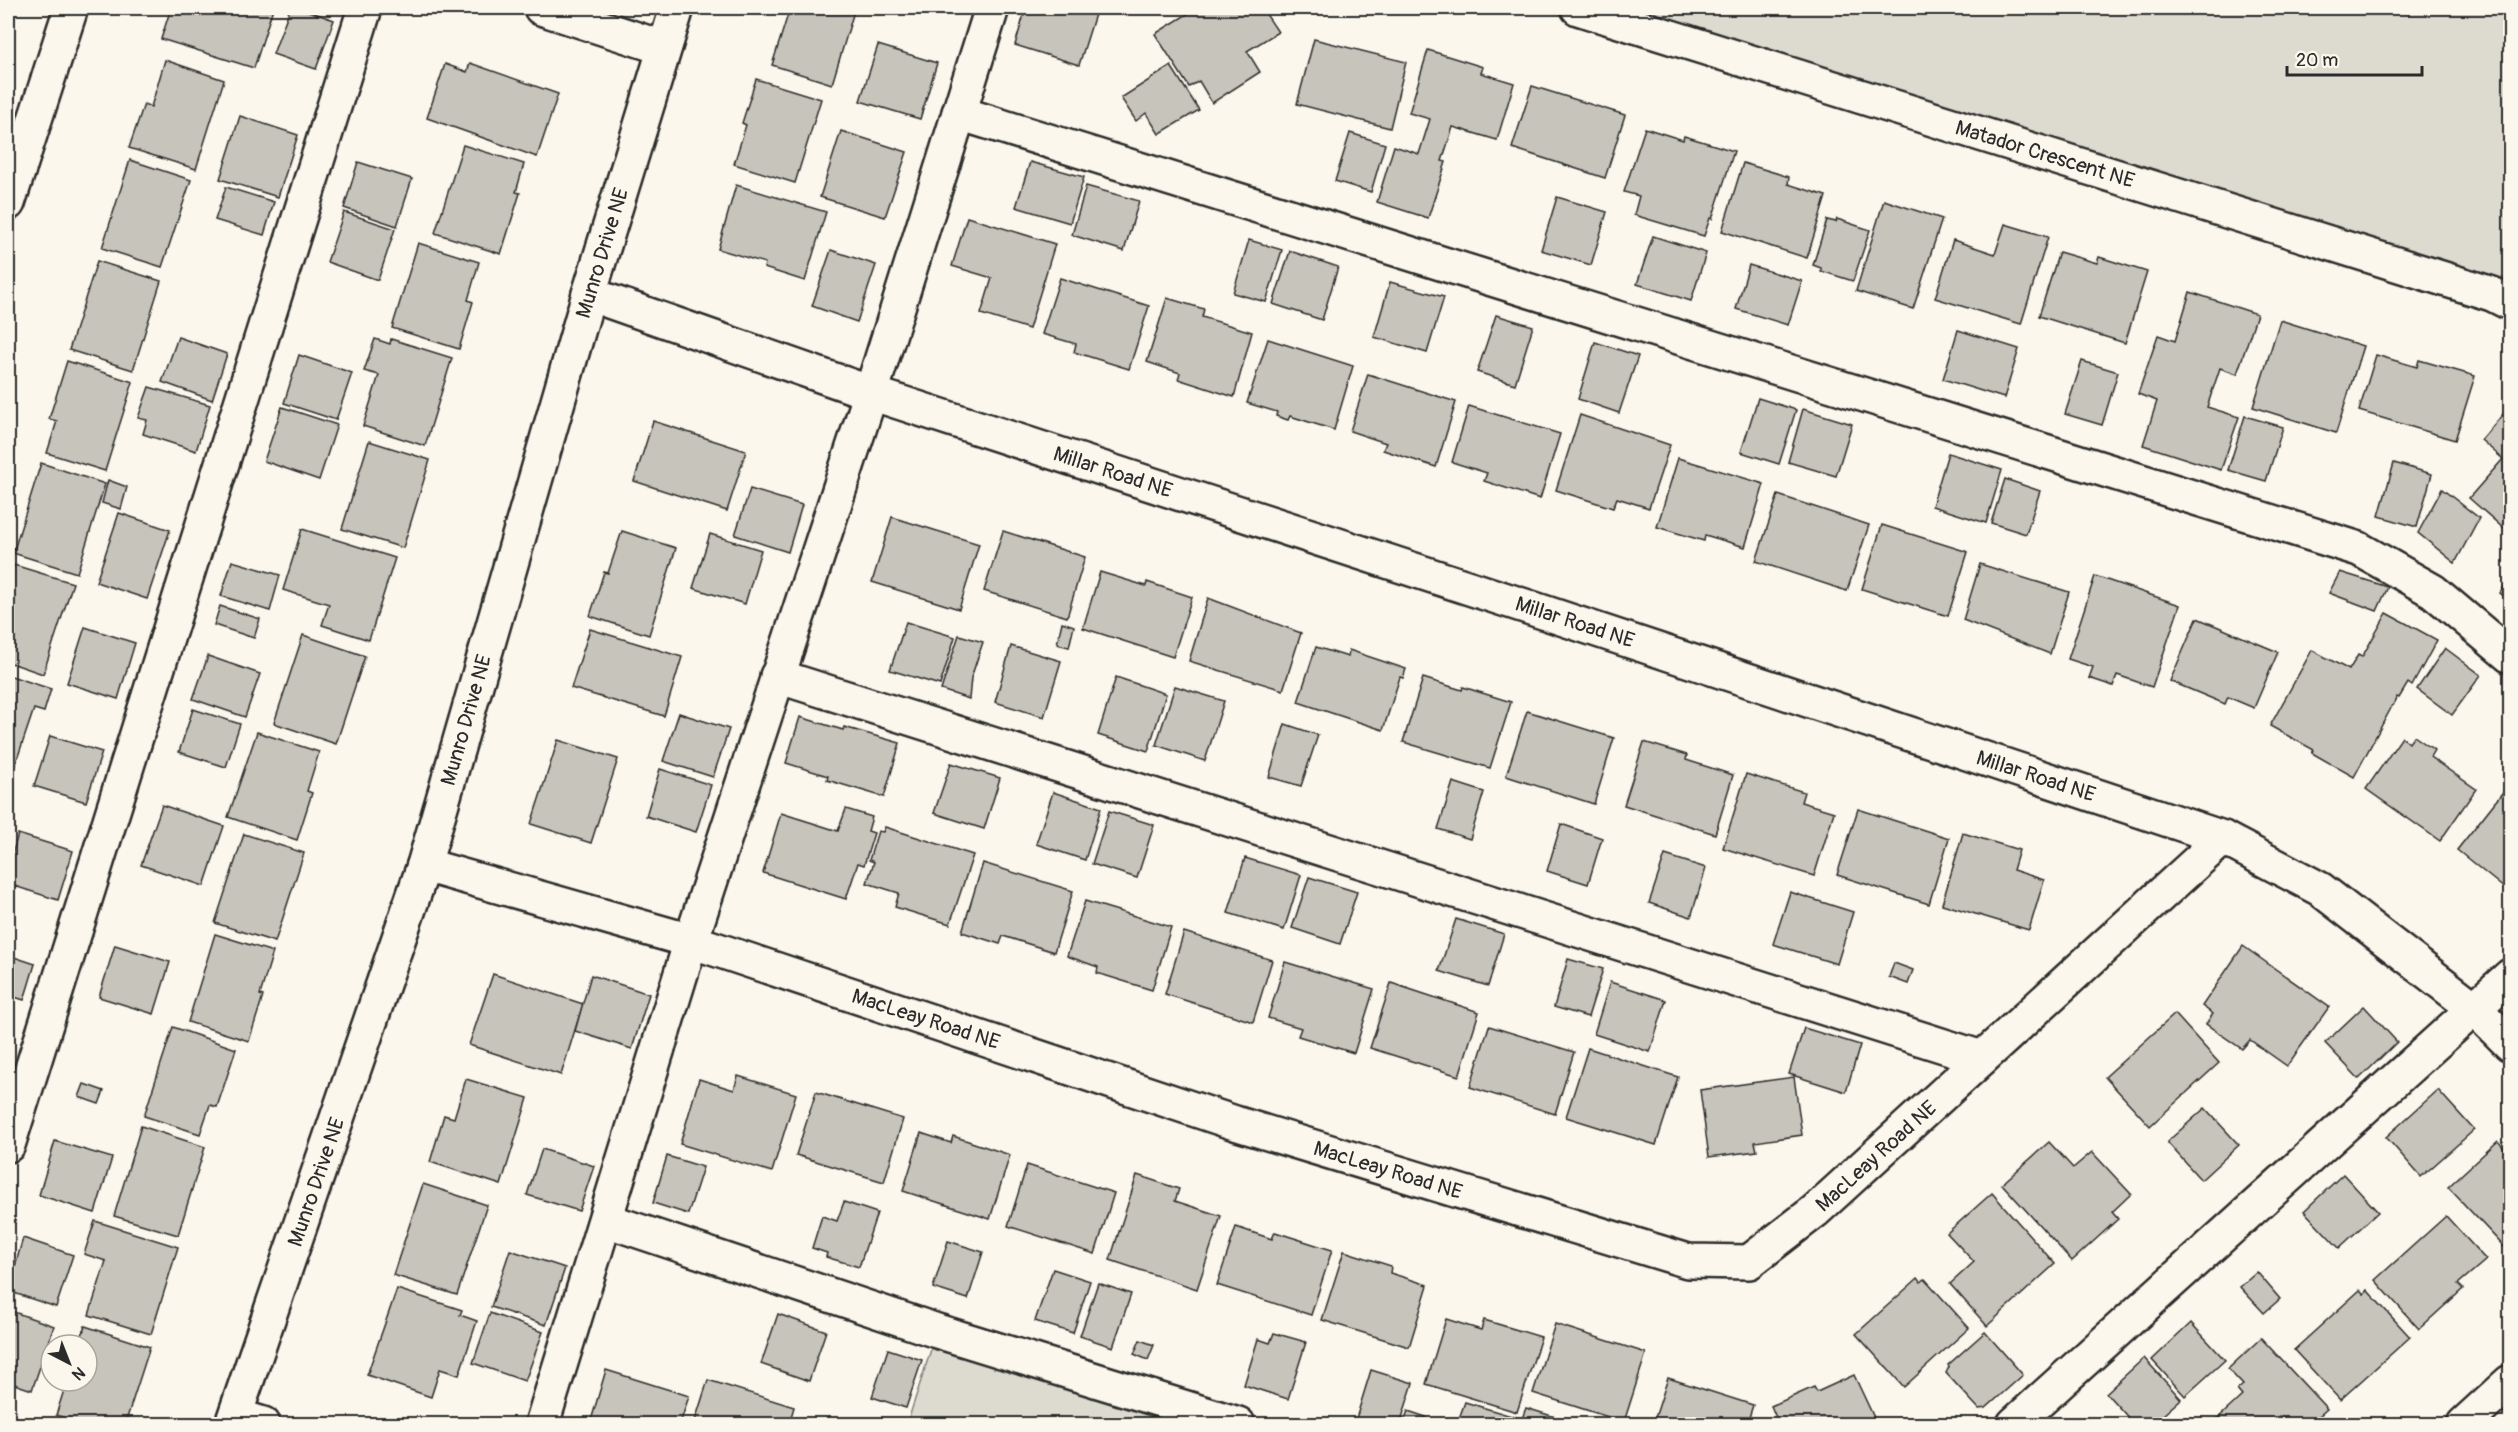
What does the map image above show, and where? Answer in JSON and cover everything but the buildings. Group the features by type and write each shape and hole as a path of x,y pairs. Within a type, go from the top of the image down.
{"street":[{"path":"8,203 70,8"},
{"path":"8,1145 365,8"},
{"path":"541,8 664,48"},
{"name":"Munro Drive NE","path":"244,1422 424,865 589,294 677,8"},
{"path":"542,1425 691,941 871,393 992,8"},
{"name":"Matador Crescent NE","path":"1578,8 2492,294 2511,303"},
{"path":"959,113 2359,549 2433,591 2511,656"},
{"name":"Millar Road NE","path":"589,294 871,393 1539,610 2223,838 2319,889 2475,1009 2511,1044"},
{"path":"777,676 1982,1058"},
{"name":"MacLeay Road NE","path":"424,865 691,941 1235,1123 1688,1262 1749,1262 1815,1211 2223,838"},
{"path":"2014,1425 2511,976"},
{"path":"606,1220 937,1331 1239,1425"},
{"path":"2464,1425 2511,1382"}],"shaded area":[{"path":"1578,8 2510,8 2510,303"},
{"path":"937,1331 1238,1424 907,1424"}]}
